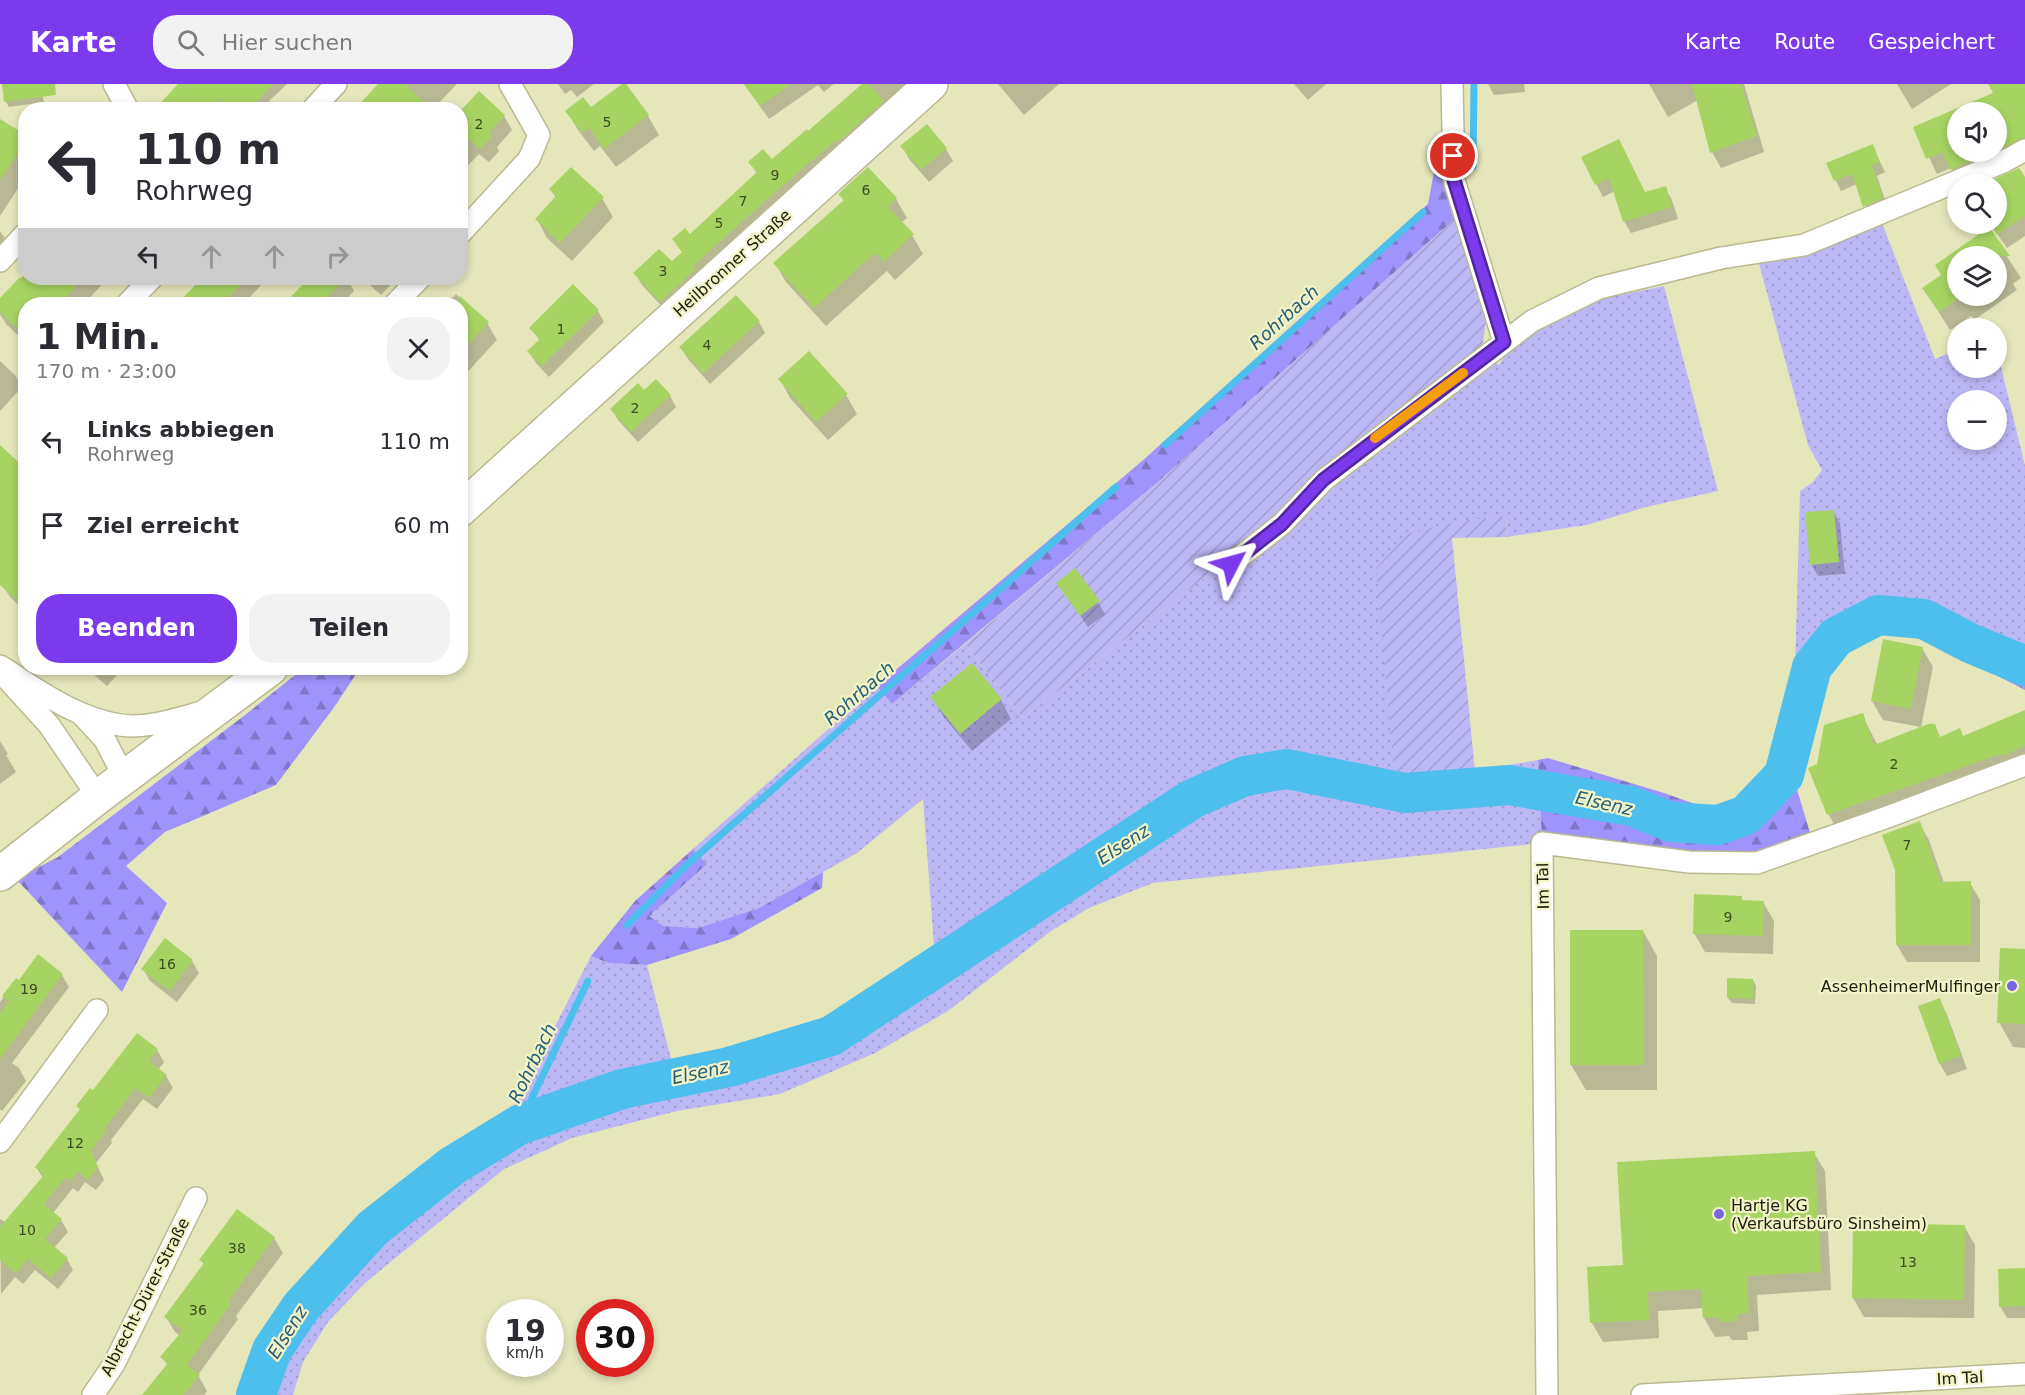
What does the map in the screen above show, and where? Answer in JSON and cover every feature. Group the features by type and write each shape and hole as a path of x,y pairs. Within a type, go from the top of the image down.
{"main road":[{"name":"Heilbronner Straße","path":"468,503 931,84"},
{"path":"0,874 124,777 261,675"}],"street":[{"path":"114,84 124,102"},
{"path":"319,102 336,84"},
{"path":"468,225 529,159 539,135 510,84"},
{"path":"1452,84 1454,180 1504,342"},
{"path":"1231,564 1282,524 1323,480 1532,321 1599,288 1721,258 1804,245 2003,162 2025,150"},
{"path":"0,261 18,242"},
{"path":"134,297 145,285"},
{"path":"402,297 413,285"},
{"path":"0,668 82,715 122,725 160,723 214,709"},
{"path":"0,668 49,725 98,797"},
{"path":"82,715 105,740 124,777"},
{"name":"Im Tal","path":"1547,1395 1542,843 1689,862 1757,863 2025,765"},
{"path":"0,1142 97,1010"},
{"name":"Albrecht-Dürer-Straße","path":"93,1395 114,1364 195,1198"},
{"name":"Im Tal","path":"1642,1395 2025,1374"}],"shaded area":[{"path":"1458,216 1488,304 1482,350 1291,502 1242,543 1234,555 1023,718 965,644 1158,482"},
{"path":"1882,223 1935,359 1947,354 1947,378 2004,378 2007,390 1947,390 1947,450 2007,450 2007,391 2025,466 2025,651 1989,639 1935,608 1902,601 1875,605 1821,631 1795,672 1800,491 1813,482 1822,470 1808,445 1758,260"},
{"path":"1664,286 1718,491 1646,507 1587,525 1506,537 1507,516 1409,533 1395,784 1538,760 1542,843 1153,883 1089,908 1051,931 948,1011 875,1053 780,1094 677,1111 572,1138 504,1169 365,1283 328,1322 303,1362 293,1395 251,1395 269,1345 307,1293 343,1255 449,1156 511,1112 591,956 608,963 647,965 674,1070 837,1019 935,959 923,799 857,853 759,908 698,928 663,926 648,916 707,864 693,849 877,686 892,704 965,644 1023,718 1234,555 1242,543 1291,502 1482,350 1499,365 1513,343 1601,299"},
{"path":"1507,516 1506,537 1452,538 1475,771 1395,784 1376,568 1409,533 1460,521"}],"green space":[{"path":"1446,160 1458,216 1158,482 892,704 877,686 1142,461 1428,204 1436,161"},
{"path":"1902,601 1935,608 1989,639 2025,651 2025,690 1915,633 1879,623 1835,652 1798,762 1796,786 1813,843 1757,863 1542,843 1538,760 1548,758 1664,793 1732,817 1766,790 1795,672 1821,631 1846,616 1875,605"},
{"path":"295,675 355,675 276,785 165,832 126,866 167,903 122,992 16,879 58,857"},
{"path":"693,849 707,864 649,916 663,926 698,928 759,908 823,872 822,888 731,939 647,965 608,963 591,956 635,901"}],"building":[{"path":"2,84 55,84 56,95 4,102"},
{"path":"178,84 273,84 256,102 222,102 219,99 216,102 161,102"},
{"path":"378,84 405,84 424,102 361,102"},
{"path":"622,84 626,84 649,115 604,149 589,128 582,133 565,111 583,97 591,107"},
{"path":"744,84 791,84 760,106"},
{"path":"862,84 868,84 884,101 771,196 693,266 696,269 660,302 633,273 659,249 672,261 682,252 672,239 685,228 690,234 757,172 748,162 763,149 772,159"},
{"path":"1692,84 1741,84 1757,136 1710,153"},
{"path":"1988,84 2025,84 2025,137 2007,146 2007,102 1972,102 1993,93"},
{"path":"479,91 505,115 489,133 492,136 480,149 468,139 468,103"},
{"path":"1947,113 1947,162 1970,162 1950,170 1943,152 1926,159 1913,127"},
{"path":"0,119 18,130 18,153 0,180"},
{"path":"927,124 947,148 921,170 900,146"},
{"path":"1619,139 1645,192 1666,186 1672,207 1623,222 1609,178 1595,185 1581,157"},
{"path":"1873,144 1880,162 1872,165 1883,198 1863,207 1852,174 1834,181 1826,163"},
{"path":"571,167 604,197 560,243 535,219 556,196 549,189"},
{"path":"868,167 897,198 888,207 914,234 884,262 875,253 814,308 773,263 844,200 838,194"},
{"path":"2019,168 2025,177 2025,216 2007,228 2007,174"},
{"path":"1979,234 1994,234 2003,246 1962,246"},
{"path":"1947,257 1948,306 1939,312 1922,288 1941,275 1935,265"},
{"path":"18,279 18,285 74,285 76,287 66,297 18,297 18,329 0,312 0,298"},
{"path":"573,284 599,310 542,366 527,351 540,339 529,328"},
{"path":"195,285 240,285 229,297 184,297"},
{"path":"302,285 339,285 328,297 291,297"},
{"path":"736,295 760,321 703,373 679,347"},
{"path":"468,303 489,322 468,344"},
{"path":"809,351 848,394 816,422 778,379"},
{"path":"656,379 671,395 631,432 610,409 638,383 644,390"},
{"path":"0,445 18,462 18,601 0,585"},
{"path":"1834,510 1839,562 1810,565 1805,512"},
{"path":"1075,568 1100,601 1080,616 1056,583"},
{"path":"1883,639 1923,647 1911,709 1871,701"},
{"path":"972,663 1002,699 960,734 930,697"},
{"path":"2025,710 2025,746 2002,756 2001,754 1827,815 1808,768 1817,764 1824,725 1863,713 1874,745 1928,724 1935,724 1940,737 1960,728 1963,736"},
{"path":"1920,821 1941,882 1971,881 1971,945 1896,945 1895,870 1882,835"},
{"path":"1694,894 1742,896 1742,900 1764,901 1763,936 1693,934"},
{"path":"1570,930 1643,930 1644,1065 1570,1065"},
{"path":"165,938 193,960 170,991 141,969"},
{"name":"AssenheimerMulfinger","path":"2000,948 2025,949 2025,1024 1997,1023"},
{"path":"38,954 63,974 0,1059 0,1013 9,1001 2,996 16,978 19,980"},
{"path":"1727,978 1753,979 1753,999 1727,998"},
{"path":"1940,998 1961,1056 1939,1064 1918,1006"},
{"path":"137,1033 158,1049 149,1061 167,1075 149,1098 136,1088 104,1129 107,1130 91,1150 98,1167 88,1180 78,1172 70,1181 66,1177 44,1204 62,1219 45,1239 68,1258 51,1278 28,1259 16,1273 0,1260 0,1227 44,1175 35,1167 80,1109 76,1106 90,1088 93,1090"},
{"name":"Hartje KG (Verkaufsbüro Sinsheim)","path":"1815,1151 1821,1272 1747,1276 1749,1313 1737,1314 1738,1321 1720,1322 1719,1317 1703,1318 1701,1289 1648,1292 1649,1320 1590,1323 1587,1267 1623,1265 1617,1162"},
{"path":"237,1209 275,1237 228,1302 231,1304 187,1365 200,1375 184,1395 142,1395 168,1363 160,1357 183,1330 164,1317 204,1263 199,1260"},
{"path":"1853,1223 1965,1225 1964,1300 1852,1298"},
{"path":"2025,1268 2025,1306 1999,1307 1998,1269"}],"waterway":[{"name":"Rohrbach","path":"1473,167 1474,84"},
{"name":"Rohrbach","path":"1165,445 1423,212"},
{"name":"Rohrbach","path":"627,925 689,863 1116,487"},
{"name":"Elsenz","path":"256,1395 272,1350 301,1307 373,1228 452,1166 519,1125 622,1089 729,1067 831,1036 1192,799 1245,776 1287,769 1405,793 1509,785 1631,806 1671,822 1718,825 1746,815 1784,775 1812,667 1836,637 1878,615 1924,619 1970,643 2025,666"},
{"name":"Rohrbach","path":"519,1125 588,981"}],"slow traffic":[{"path":"1375,438 1463,373"}],"place":[{"name":"AssenheimerMulfinger","path":"2012,986"},
{"name":"Hartje KG (Verkaufsbüro Sinsheim)","path":"1719,1214"}],"route":[{"path":"1231,564 1282,524 1323,480 1504,342 1454,180 1453,156"}]}
